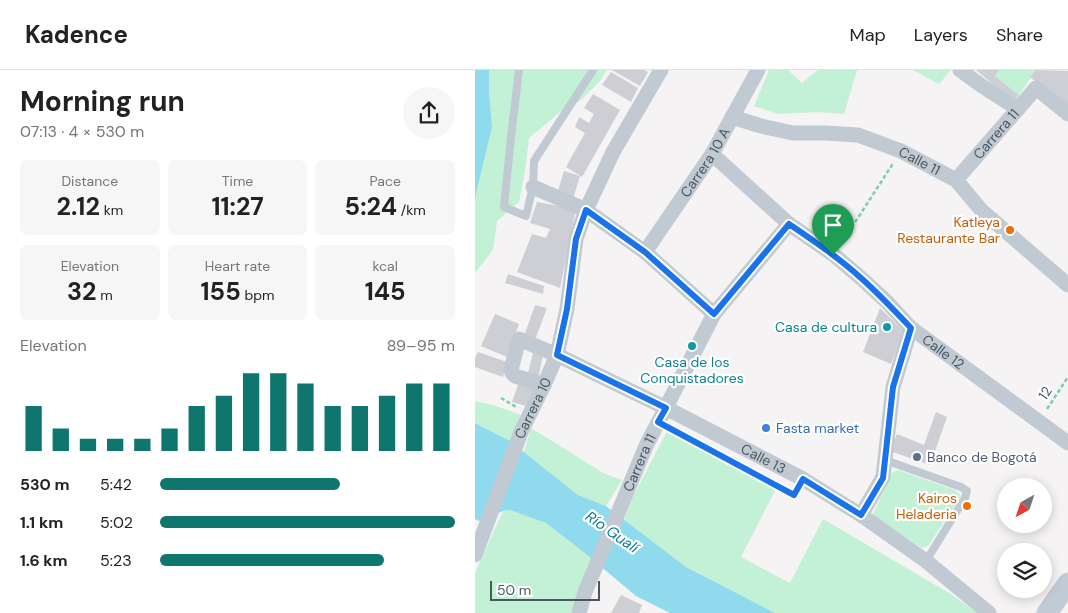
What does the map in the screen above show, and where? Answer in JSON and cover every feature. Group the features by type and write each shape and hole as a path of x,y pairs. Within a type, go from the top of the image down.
{"street":[{"name":"Carrera 10","path":"475,555 521,432 545,385 557,355 567,309 576,239 586,210 613,152 661,70"},
{"name":"Carrera 10 A","path":"645,252 712,154 758,70"},
{"path":"960,70 1018,109"},
{"name":"Carrera 11","path":"956,180 1036,88 1068,114"},
{"name":"Calle 11","path":"733,117 793,133 858,135 901,151 956,180 982,211 1068,285"},
{"name":"Calle 12","path":"712,154 789,224 833,255 861,278 911,328 1068,443"},
{"path":"533,187 586,210 645,252 714,314"},
{"name":"Carrera 11","path":"579,613 585,592 646,446 714,314 789,224"},
{"path":"861,515 883,478 893,387 911,328"},
{"name":"Calle 13","path":"545,385 511,374 519,339 557,355 666,408 803,479 861,515 926,561 989,613"},
{"path":"1047,613 1068,583"}],"lane":[{"path":"519,70 504,207 526,216 533,187 533,161 593,70"},
{"path":"885,460 961,487 967,491 965,498 926,561"}],"path":[{"path":"833,255 901,151"},
{"name":"12","path":"1039,421 1068,377"},
{"path":"658,422 794,495 803,479"}],"green space":[{"path":"489,70 607,70 600,81 580,101 560,112 529,138 519,202 497,221 493,250 475,273 475,198 484,160"},
{"path":"769,70 788,70 802,83 818,70 857,70 844,114 817,112 778,114 754,106"},
{"path":"913,70 951,70 939,84"},
{"path":"999,70 1036,70 1019,95 995,76"},
{"path":"475,401 521,415 510,441 475,423"},
{"path":"531,428 605,474 622,480 606,506 578,495 524,452"},
{"path":"667,431 776,489 741,557 790,583 823,519 949,593 978,613 775,613 686,567 624,520 632,499"},
{"path":"898,470 955,490 961,496 928,546 922,548 872,516 892,473"},
{"path":"510,510 546,523 595,561 577,613 475,613 475,573 503,511"}],"water":[{"path":"475,70 489,70 492,127 475,198"},
{"name":"Río Gualí","path":"475,423 510,441 578,495 606,506 686,567 775,613 670,613 636,596 546,523 510,510 479,521 475,519"}],"building":[{"path":"612,70 644,70 648,72 640,86"},
{"path":"976,70 999,70 995,76 1019,95 1014,102"},
{"path":"1036,70 1068,71 1068,108 1030,77"},
{"path":"611,72 638,88 631,102 602,85"},
{"path":"593,94 620,110 582,177 566,167 585,133 575,127 579,117 589,123 594,114 584,108"},
{"path":"564,171 580,176 573,199 557,194"},
{"path":"537,202 576,209 560,288 517,272 532,234 546,238 550,229 530,223"},
{"path":"508,274 544,286 543,294 505,283"},
{"path":"535,305 547,308 535,340 524,336"},
{"path":"880,308 904,331 891,364 863,352"},
{"path":"495,314 519,324 507,357 481,346"},
{"path":"478,352 507,362 503,377 475,367 475,358"},
{"path":"533,353 543,355 538,379 527,377"},
{"path":"520,379 536,384 529,407 512,402"},
{"path":"936,412 947,417 930,465 890,451 897,434 924,445"},
{"path":"621,595 642,605 639,613 611,613"}],"place":[{"name":"Katleya Restaurante Bar","path":"1010,230"},
{"name":"Casa de cultura","path":"887,327"},
{"name":"Casa de los Conquistadores","path":"692,346"},
{"name":"Fasta market","path":"766,428"},
{"name":"Banco de Bogotá","path":"917,457"},
{"name":"Kairos Heladeria","path":"967,506"}],"route":[{"path":"586,210 645,252 714,314 789,224 833,255 887,302 911,328 893,387 883,478 861,515 803,479 794,495 658,422 666,408 557,355 567,309 576,239 586,210"}]}
